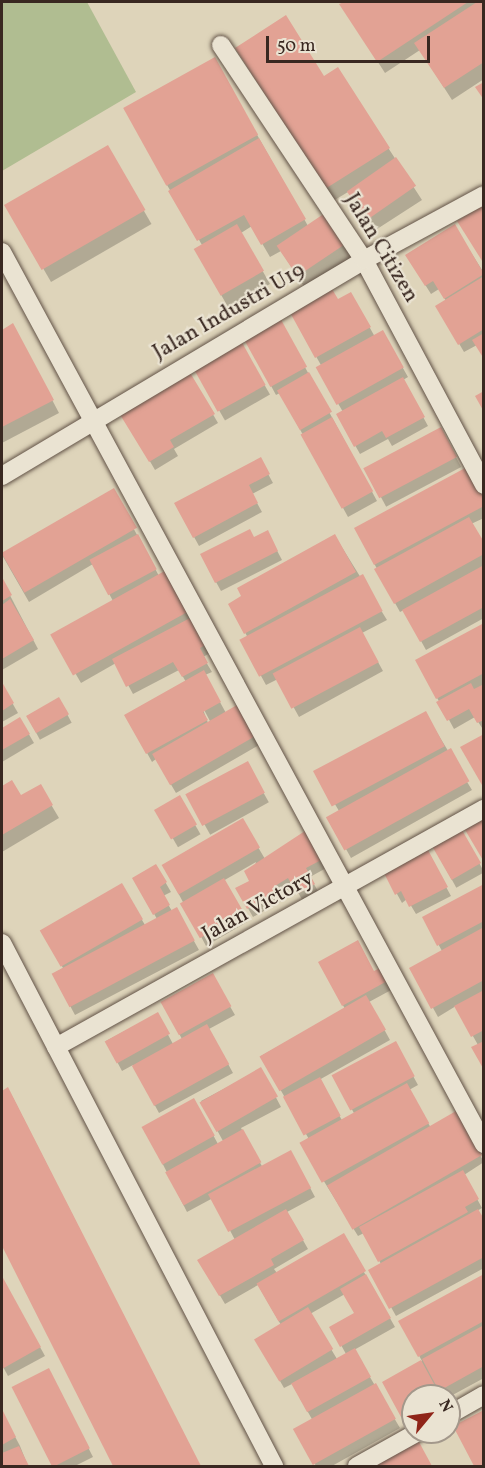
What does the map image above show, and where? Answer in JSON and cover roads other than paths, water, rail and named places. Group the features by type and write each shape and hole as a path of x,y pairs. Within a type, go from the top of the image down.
{"street":[{"name":"Jalan Citizen","path":"221,45 364,260 483,485"},
{"name":"Jalan Industri U19","path":"2,476 92,420 364,260 483,195"},
{"path":"2,252 483,1144"},
{"name":"Jalan Victory","path":"56,1047 483,809"},
{"path":"2,943 274,1467"},
{"path":"461,1408 483,1395"},
{"path":"357,1467 401,1442"}]}
